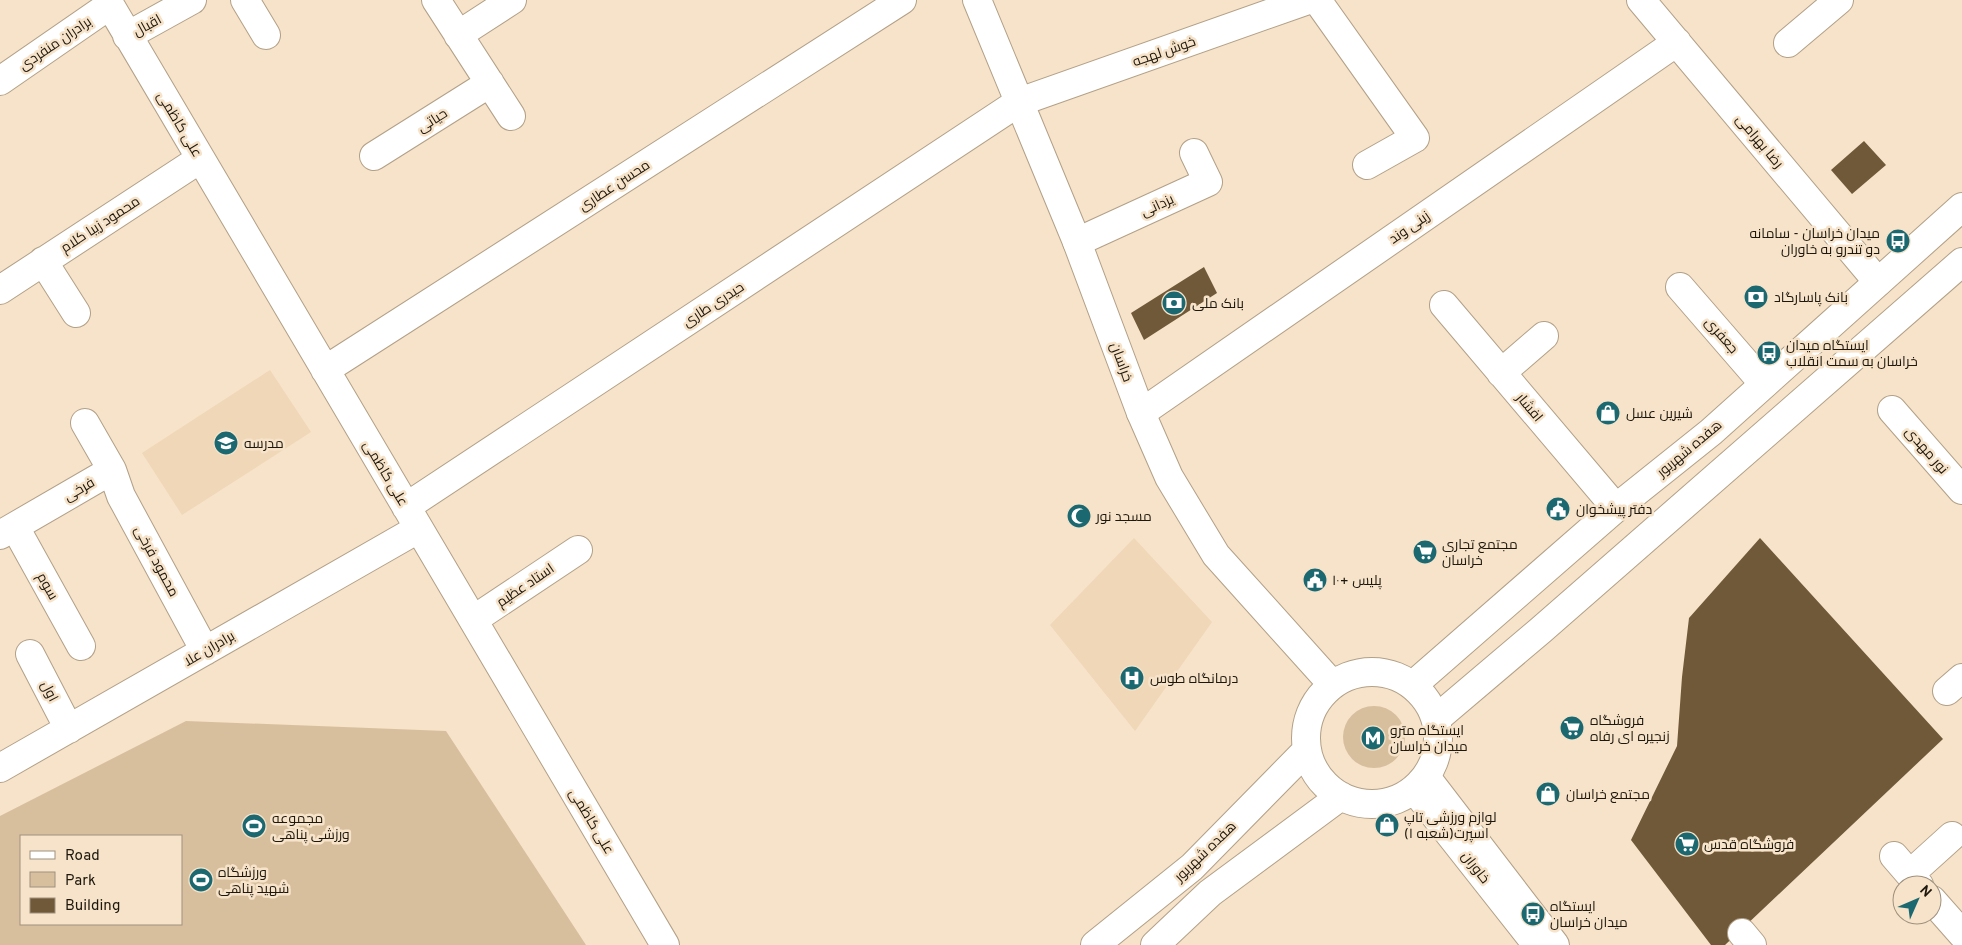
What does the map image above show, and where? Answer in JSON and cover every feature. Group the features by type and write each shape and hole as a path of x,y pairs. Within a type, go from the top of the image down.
{"street":[{"name":"اقبال","path":"127,36 192,0"},
{"path":"245,0 266,35"},
{"path":"436,0 511,116"},
{"path":"458,34 512,0"},
{"name":"محسن عطاری","path":"325,370 902,0"},
{"name":"خراسان","path":"977,0 1077,242 1141,413 1169,477 1216,556 1332,684"},
{"name":"خوش لهجه","path":"1019,102 1308,0"},
{"path":"1317,0 1416,138 1367,165"},
{"name":"رضا بهرامی","path":"1641,0 1878,282"},
{"path":"1788,43 1839,0"},
{"name":"علی کاظمی","path":"108,3 665,945"},
{"name":"برادران منفردی","path":"0,81 108,3"},
{"name":"زینی وند","path":"1141,413 1676,42"},
{"name":"حیاتی","path":"374,156 490,83"},
{"name":"حیدری طاری","path":"412,518 1019,102"},
{"name":"یزدانی","path":"1077,242 1208,182 1194,153"},
{"name":"محمود زیبا کلام","path":"0,290 200,159"},
{"name":"هفده شهریور","path":"1413,685 1616,508 1711,432 1962,207"},
{"path":"44,261 76,313"},
{"path":"1436,719 1631,552 1962,262"},
{"name":"جعفری","path":"1680,287 1764,384"},
{"name":"افشار","path":"1444,305 1616,508"},
{"path":"1501,373 1544,336"},
{"name":"نور مهدی","path":"1892,410 1962,490"},
{"path":"85,423 112,470"},
{"name":"فرخی","path":"7,531 112,470"},
{"name":"محمود فرخی","path":"112,470 121,496 205,651"},
{"name":"برادران علا","path":"0,768 205,651 412,518"},
{"name":"سوم","path":"7,531 81,646"},
{"name":"استاد عظیم","path":"473,620 578,550"},
{"name":"اول","path":"30,654 69,729"},
{"path":"1373,671 1394,675 1413,685 1427,701 1436,719 1439,739 1435,759 1420,783 1398,799 1379,804 1359,803 1341,796 1326,785 1314,769 1307,750 1306,732 1310,714 1320,697 1332,684 1351,675 1373,671"},
{"name":"هفده شهریور","path":"1095,945 1192,867 1307,750"},
{"path":"1420,783 1555,945"},
{"name":"خاوران","path":"1420,783 1537,945"},
{"path":"1155,945 1210,893 1341,796"},
{"path":"1908,872 1952,836"},
{"path":"1942,911 1962,934"}],"shaded area":[{"name":"مدرسه","path":"270,370 311,432 182,515 142,453"},
{"name":"درمانگاه طوس","path":"1134,538 1212,622 1135,731 1050,625"}],"green space":[{"path":"1374,706 1386,708 1396,715 1403,725 1405,737 1403,749 1396,759 1386,766 1374,768 1362,766 1352,759 1345,749 1343,737 1345,725 1352,715 1362,708"},
{"name":"مجموعه ورزشی پناهی","path":"186,721 446,731 586,945 0,945 0,816"}],"building":[{"path":"1864,141 1886,165 1852,194 1831,170"},
{"name":"بانک ملی","path":"1204,267 1217,293 1144,340 1131,313"},
{"path":"1760,538 1943,739 1725,945 1711,945 1631,840 1677,746 1689,618"}],"place":[{"name":"میدان خراسان - سامانه دو تندرو به خاوران","path":"1898,241"},
{"name":"بانک پاسارگاد","path":"1756,297"},
{"name":"بانک ملی","path":"1174,303"},
{"name":"ایستگاه میدان خراسان به سمت انقلاب","path":"1769,353"},
{"name":"شیرین عسل","path":"1608,413"},
{"name":"مدرسه","path":"226,443"},
{"name":"دفتر پیشخوان","path":"1558,509"},
{"name":"مسجد نور","path":"1079,516"},
{"name":"مجتمع تجاری خراسان","path":"1425,552"},
{"name":"پلیس +۱۰","path":"1315,580"},
{"name":"درمانگاه طوس","path":"1132,678"},
{"name":"فروشگاه زنجیره ای رفاه","path":"1572,728"},
{"name":"ایستگاه مترو میدان خراسان","path":"1373,738"},
{"name":"مجتمع خراسان","path":"1548,794"},
{"name":"لوازم ورزشی تاپ اسپرت(شعبه ۱)","path":"1387,825"},
{"name":"مجموعه ورزشی پناهی","path":"254,826"},
{"name":"فروشگاه قدس","path":"1687,844"},
{"name":"ورزشگاه شهید پناهی","path":"201,880"},
{"name":"ایستگاه میدان خراسان","path":"1533,914"}]}
